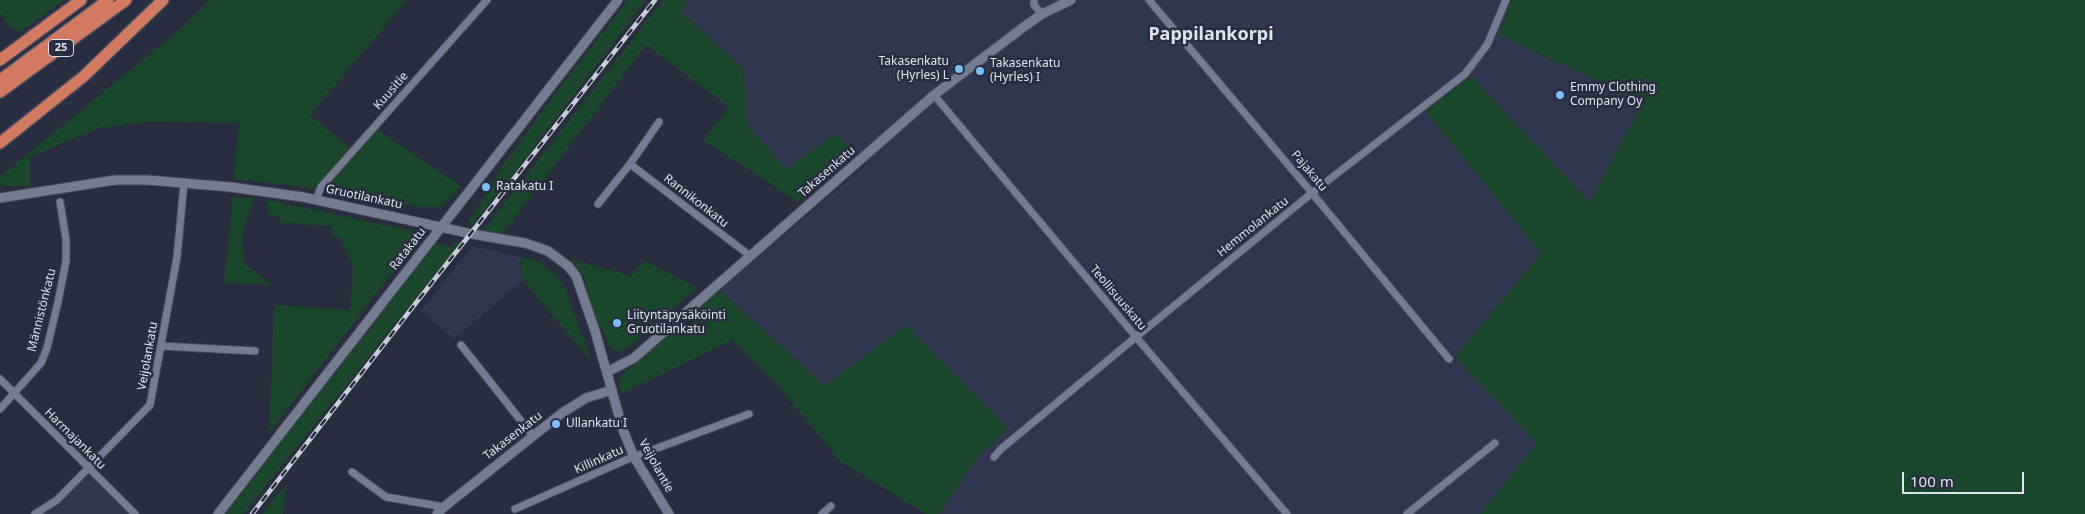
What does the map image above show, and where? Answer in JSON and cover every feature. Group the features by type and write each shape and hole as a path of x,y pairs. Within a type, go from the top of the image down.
{"highway":[{"path":"0,60 81,0"},
{"name":"25","path":"0,80 108,0"},
{"name":"25","path":"0,92 126,0"},
{"path":"0,144 84,76 164,0"}],"street":[{"name":"Kuusitie","path":"316,200 321,187 487,0"},
{"name":"Ratakatu","path":"218,514 618,0"},
{"path":"1034,0 1034,5 1042,14"},
{"name":"Takasenkatu","path":"607,372 634,358 934,95 1042,14 1071,0"},
{"name":"Pajakatu","path":"1149,0 1449,359"},
{"name":"Hemmolankatu","path":"994,457 1001,449 1312,193 1465,74 1487,45 1506,0"},
{"name":"Teollisuuskatu","path":"934,95 1287,514"},
{"path":"598,204 630,164 659,122"},
{"name":"Rannikonkatu","path":"630,164 749,256"},
{"name":"Gruotilankatu","path":"33,193 115,180 148,180 262,190 532,245 548,251 564,262 576,276 607,372"},
{"name":"Veijolankatu","path":"35,514 57,500 150,405 177,257 184,183"},
{"path":"0,192 33,193"},
{"path":"0,198 33,193"},
{"name":"Männistönkatu","path":"0,409 41,363 47,348 66,262 66,239 60,202"},
{"path":"461,345 533,436"},
{"path":"161,346 255,351"},
{"name":"Veijolantie","path":"607,372 623,430 634,457 669,514"},
{"name":"Harmajankatu","path":"0,379 135,514"},
{"name":"Takasenkatu","path":"437,514 444,506 562,413 586,398 612,390"},
{"name":"Killinkatu","path":"515,509 634,457 749,414"},
{"path":"1407,514 1495,443"},
{"path":"352,472 386,497 444,506"},
{"path":"822,514 831,506"}],"shaded area":[{"path":"689,0 1511,0 1499,35 1643,102 1590,203 1471,76 1425,111 1541,253 1455,358 1538,443 1480,514 939,514 978,456 1008,429 824,386 720,290 869,162 834,134 786,171 748,125 743,69 681,11"},
{"path":"473,246 519,257 523,280 454,339 421,311"},
{"path":"89,469 131,514 34,514 57,500"}],"green space":[{"path":"0,0 64,0 20,32 10,28 0,13"},
{"path":"210,0 407,0 310,115 355,152 376,129 461,186 441,207 422,207 288,185 234,179 239,123 146,122 99,128 30,157 30,186 0,186 0,177 185,25"},
{"path":"628,0 646,0 508,181 472,225 469,223 469,219 488,192 490,184 497,174 551,99"},
{"path":"663,0 689,0 681,11 743,69 748,125 786,170 834,134 857,152 798,202 703,140 729,107 646,45 503,234 483,231"},
{"path":"1511,0 2085,0 2085,514 1480,514 1537,443 1455,358 1541,253 1425,111 1471,76 1590,203 1643,102 1499,35"},
{"path":"233,197 255,198 246,219 242,238 245,264 272,285 224,283"},
{"path":"268,200 417,232 420,236 269,433 274,305 350,310 353,266 339,237 331,237 332,226 279,223 280,216 268,215"},
{"path":"437,242 450,247 457,242 460,243 243,514 225,514"},
{"path":"519,257 538,261 558,276 564,286 592,362 523,280"},
{"path":"571,259 631,276 644,261 697,288 629,347 615,351 610,348 602,328 596,322 583,275"},
{"path":"720,290 824,386 906,325 1008,429 978,456 939,514 926,514 840,461 781,389 732,340 622,393 619,385 620,377 677,329 687,326 693,321 699,308"},
{"path":"287,484 283,514 262,514"}],"railway":[{"path":"252,514 655,0"}],"place":[{"name":"Takasenkatu (Hyrles) L","path":"959,69"},
{"name":"Takasenkatu (Hyrles) I","path":"980,71"},
{"name":"Emmy Clothing Company Oy","path":"1560,95"},
{"name":"Ratakatu I","path":"486,187"},
{"name":"Liityntäpysäköinti Gruotilankatu","path":"617,323"},
{"name":"Ullankatu I","path":"556,424"}],"district":[{"name":"Pappilankorpi","path":"1211,35"}]}
